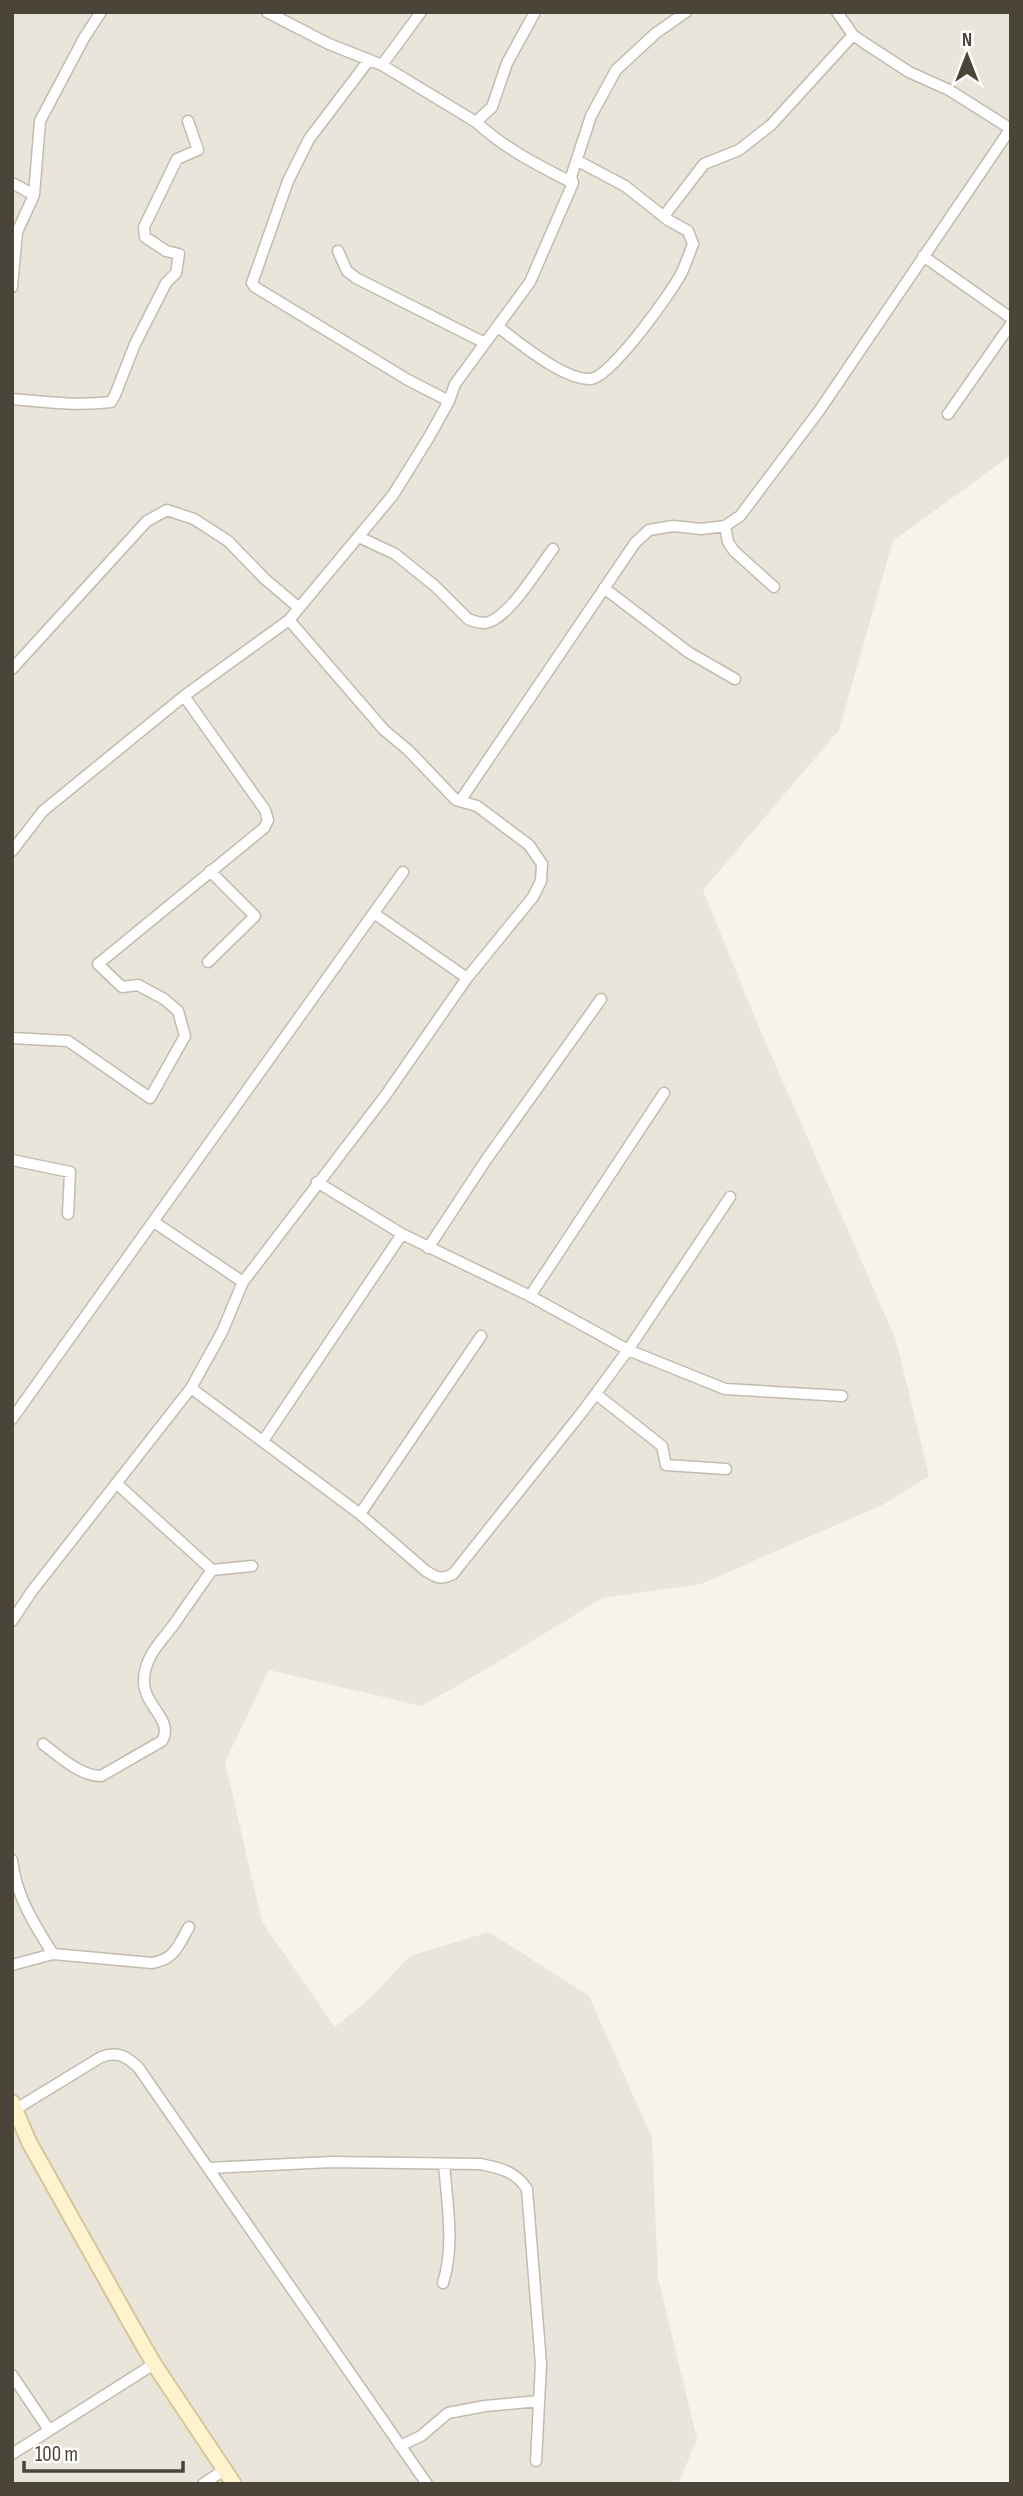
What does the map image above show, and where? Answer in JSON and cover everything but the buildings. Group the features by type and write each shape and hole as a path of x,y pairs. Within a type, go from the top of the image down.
{"street":[{"path":"12,286 18,232 34,195 40,121 84,38 101,12"},
{"path":"267,12 329,44 382,65 476,122 533,163 573,183"},
{"path":"382,65 421,12"},
{"path":"476,122 492,107 507,63 535,12"},
{"path":"12,851 43,811 184,696 289,620 393,495 449,401 455,384 530,282 573,183 571,177 592,116 616,71 656,33 686,12"},
{"path":"460,801 635,543 649,530 673,526 701,529 725,526 740,516 819,411 1011,129 949,90 909,72 853,35 837,12"},
{"path":"664,216 704,164 739,150 771,125 853,35"},
{"path":"369,60 309,139 288,181 251,283 408,380 449,401"},
{"path":"12,399 95,404 111,402 116,395 140,335 166,283 176,273 179,254 166,251 145,237 144,227 177,159 198,150 188,121"},
{"path":"498,327 561,370 582,378 594,379 605,372 662,305 682,272 693,244 688,231 625,186 578,161"},
{"path":"12,183 34,195"},
{"path":"338,251 347,271 356,278 485,343"},
{"path":"923,256 1011,318"},
{"path":"948,414 1011,324"},
{"path":"12,669 147,521 167,510 194,519 228,541 265,579 298,607"},
{"path":"725,526 727,542 734,551 774,587"},
{"path":"359,537 395,554 435,586 468,620 487,623 509,608 553,549"},
{"path":"604,588 688,652 735,679"},
{"path":"12,1621 32,1591 191,1388 222,1332 243,1282 385,1096 467,978 533,897 541,881 542,864 529,845 477,806 456,800 408,750 384,730 289,620"},
{"path":"12,1038 68,1041 150,1098 185,1036 178,1011 164,999 138,985 122,986 98,964 264,828 268,820 265,810 184,696"},
{"path":"208,962 255,916 210,871"},
{"path":"12,1419 403,872"},
{"path":"375,914 467,978"},
{"path":"428,1248 486,1160 601,999"},
{"path":"530,1296 664,1093"},
{"path":"12,1160 70,1172 68,1214"},
{"path":"317,1182 402,1234 530,1296 628,1350 724,1389 842,1396"},
{"path":"191,1388 360,1514 426,1571 438,1578 444,1578 453,1574 596,1394 730,1196"},
{"path":"154,1222 243,1282"},
{"path":"263,1441 402,1234"},
{"path":"360,1514 481,1336"},
{"path":"596,1394 662,1446 666,1465 726,1469"},
{"path":"117,1484 212,1570 252,1566"},
{"path":"43,1744 79,1769 94,1776 101,1776 162,1741 165,1736 164,1723 147,1699 143,1688 145,1668 157,1643 172,1627 212,1570"},
{"path":"12,1860 13,1878 27,1912 53,1954"},
{"path":"12,1965 53,1954 152,1963 164,1961 174,1953 189,1927"},
{"path":"234,2484 154,2364 29,2142 14,2106 101,2057 118,2054 128,2057 138,2067 426,2484"},
{"path":"208,2168 331,2162 480,2164 502,2168 519,2177 527,2189 541,2364 536,2461"},
{"path":"443,2283 448,2263 449,2241 444,2164"},
{"path":"12,2454 154,2364"},
{"path":"12,2375 48,2430"},
{"path":"400,2446 421,2436 448,2413 485,2406 539,2401"},
{"path":"203,2484 224,2470"}],"shaded area":[{"path":"12,12 1011,12 1011,455 893,541 839,730 703,890 755,1018 896,1340 929,1476 884,1504 701,1584 602,1598 421,1706 269,1670 225,1762 262,1922 335,2027 368,2000 410,1956 489,1932 589,1996 652,2138 658,2278 697,2439 678,2484 12,2484"}]}
